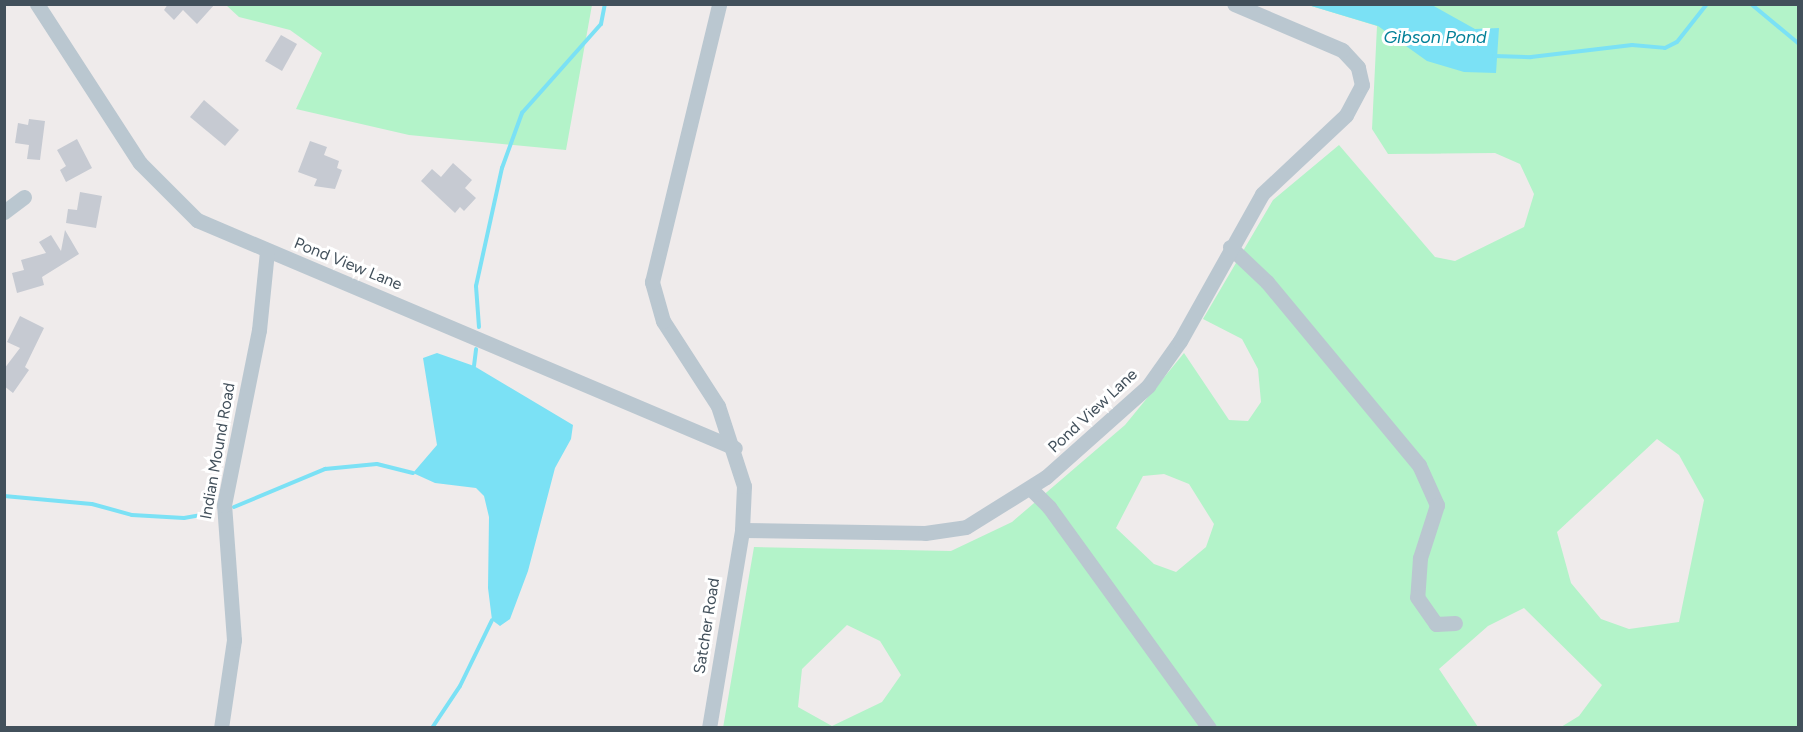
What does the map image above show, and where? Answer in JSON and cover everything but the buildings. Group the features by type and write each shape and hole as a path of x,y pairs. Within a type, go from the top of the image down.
{"street":[{"name":"Pond View Lane","path":"37,4 124,141 166,194 207,226 324,271 735,448"},
{"path":"719,4 692,102 652,282 663,321 718,406 735,448 744,486 742,530"},
{"name":"Pond View Lane","path":"742,530 939,532 966,527 1030,488 1089,442 1148,386 1180,342 1230,247 1262,194 1346,115 1362,85 1358,67 1342,50 1234,4"},
{"path":"4,212 24,197"},
{"path":"1230,247 1267,282 1419,465 1437,505 1420,558 1417,597 1436,624 1455,623"},
{"name":"Indian Mound Road","path":"221,728 234,617 224,546 224,505 259,330 267,251"},
{"path":"1030,488 1049,507 1209,728"},
{"name":"Satcher Road","path":"709,728 742,530"}],"green space":[{"path":"226,5 592,5 566,150 409,135 296,109 322,53 290,30 239,17"},
{"path":"1308,5 1798,5 1798,727 1561,727 1579,716 1602,685 1524,608 1488,626 1439,669 1478,727 723,728 754,547 951,551 1012,522 1125,425 1184,353 1229,420 1248,421 1261,402 1258,369 1242,339 1203,319 1273,200 1339,145 1435,257 1455,261 1524,227 1534,194 1520,164 1495,153 1388,154 1372,129 1377,26","holes":["1657,439 1679,455 1704,500 1679,622 1629,629 1601,619 1571,583 1557,532","1164,474 1189,484 1214,524 1206,547 1176,572 1154,564 1116,528 1143,476","847,625 880,641 901,675 882,702 832,726 798,707 802,669"]}],"water":[{"name":"Gibson Pond","path":"1308,5 1432,5 1475,29 1499,28 1496,73 1464,72 1427,61 1378,26"},
{"path":"437,353 474,366 573,425 571,439 555,468 528,571 510,619 500,626 492,620 488,588 489,517 484,496 476,488 435,483 413,473 437,445 423,358"}],"waterway":[{"path":"479,327 476,286 502,168 522,113 601,24 605,4"},
{"path":"1494,56 1531,57 1632,45 1665,48 1677,42 1707,4"},
{"path":"1751,4 1798,43"},
{"path":"474,366 476,349"},
{"path":"234,507 325,469 377,464 413,473"},
{"path":"4,496 92,504 132,515 184,518 212,513"},
{"path":"432,728 460,686 492,620"}]}
